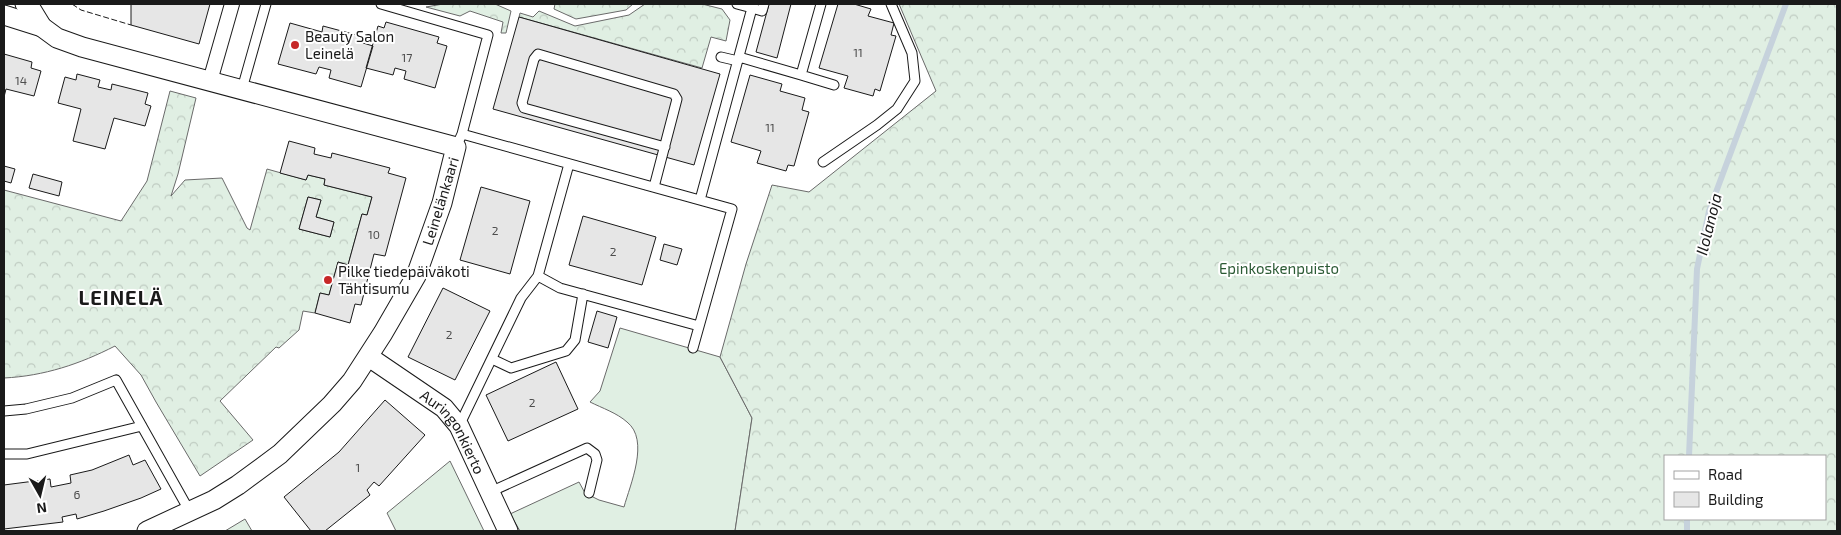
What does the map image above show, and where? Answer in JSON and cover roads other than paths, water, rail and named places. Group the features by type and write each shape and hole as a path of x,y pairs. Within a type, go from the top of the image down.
{"street":[{"name":"Leinelänkaari","path":"25,4 31,9 42,27"},
{"path":"210,81 232,4"},
{"name":"Leinelänkaari","path":"4,15 42,27 58,38 82,46 242,89 459,140 442,202 416,276 369,357 352,381 332,404 280,454 238,485 214,500 147,531"},
{"name":"Auringonkierto","path":"369,357 444,408 459,426 508,531"}],"lane":[{"path":"242,89 266,4"},
{"path":"381,4 488,35 459,140 570,164 732,209 693,348"},
{"path":"737,4 762,11 764,4"},
{"path":"801,75 821,4"},
{"path":"823,162 897,109 914,80 912,54 891,4"},
{"path":"700,200 752,8"},
{"path":"654,187 665,147 677,99 674,94 538,54 534,59 522,104 524,108 665,147"},
{"path":"721,57 739,59 834,85"},
{"path":"459,426 521,298 538,276 570,164"},
{"path":"538,276 560,288 699,326"},
{"path":"492,359 511,368 566,351 575,340 583,294"},
{"path":"4,412 72,398 116,380 190,512"},
{"path":"4,454 26,454 142,426"},
{"path":"490,492 587,448 596,454 597,460 590,493"}],"waterway":[{"name":"Ilolanoja","path":"1689,455 1697,269 1709,211 1786,4"},
{"name":"Ilolanoja","path":"1687,520 1687,531"}],"place":[{"name":"Beauty Salon Leinelä","path":"295,45"},
{"name":"Pilke tiedepäiväkoti Tähtisumu","path":"328,280"}],"district":[{"name":"LEINELÄ","path":"121,297"}],"park label":[{"name":"Epinkoskenpuisto","path":"1279,268"}]}
